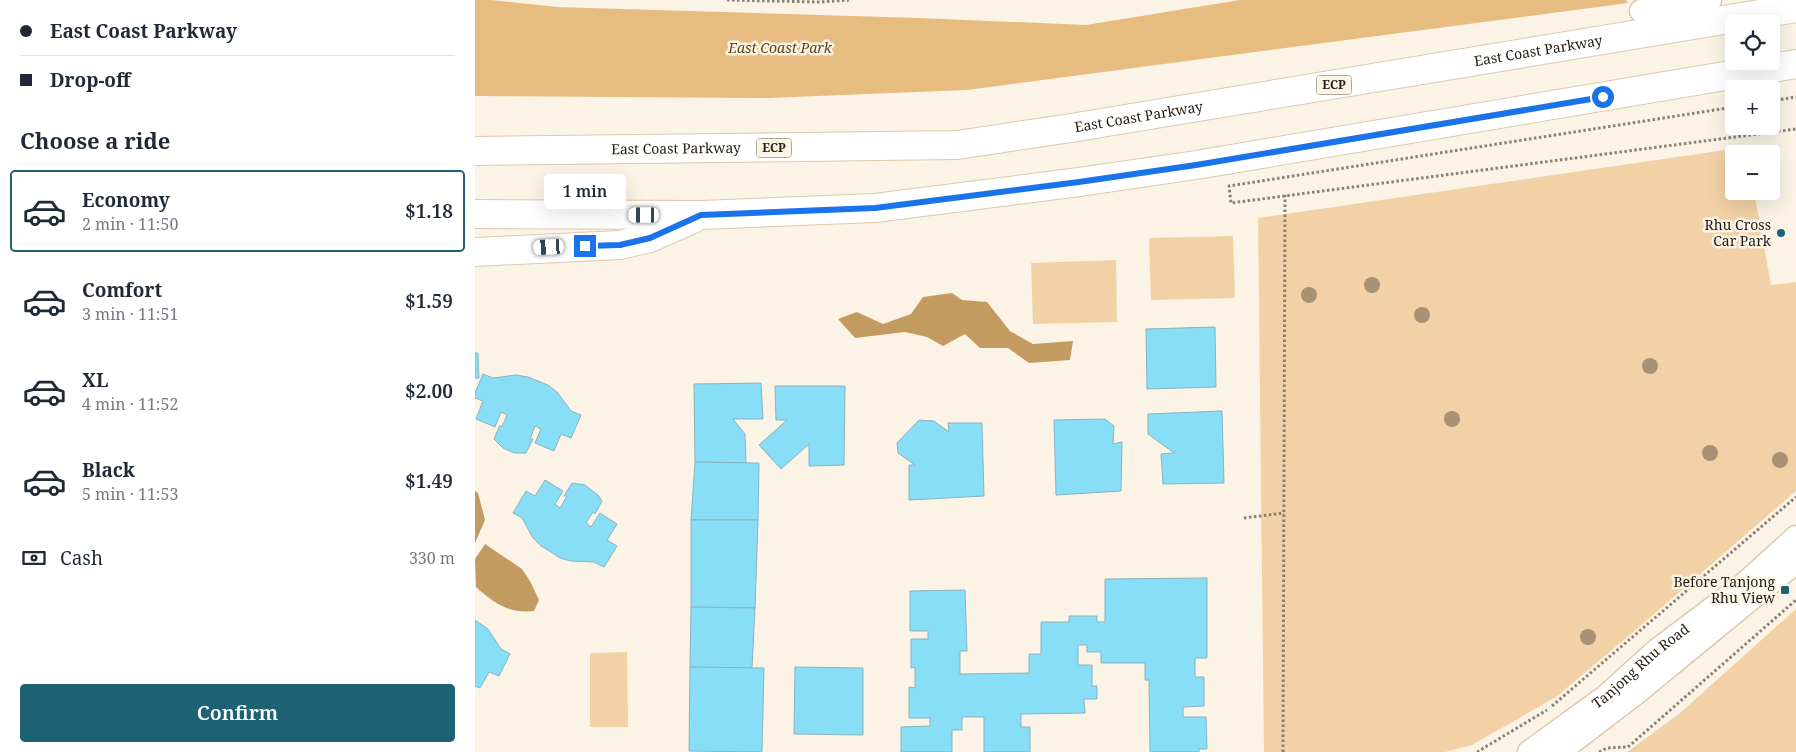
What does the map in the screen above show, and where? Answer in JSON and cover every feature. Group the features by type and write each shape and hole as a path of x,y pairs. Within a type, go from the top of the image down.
{"highway":[{"name":"East Coast Parkway","path":"475,151 957,145 1071,128 1796,8"},
{"path":"475,214 701,215 875,208 1196,165 1796,64"},
{"path":"475,252 620,245 650,238 701,215"}],"street":[{"path":"1641,11 1710,0"},
{"name":"Tanjong Rhu Road","path":"1529,752 1605,696 1657,650 1742,586 1796,537"},
{"name":"Tanjong Rhu Road","path":"1559,752 1635,694 1796,562"}],"path":[{"path":"727,0 819,2 849,0"},
{"path":"1780,100 1796,97"},
{"path":"1725,108 1229,186 1231,203 1796,129"},
{"path":"1283,752 1285,195"},
{"path":"1477,752 1549,709 1796,496"},
{"path":"1244,518 1284,513"},
{"path":"1599,752 1607,748 1628,748 1796,600"}],"shaded area":[{"path":"1725,150 1725,200 1756,200 1771,285 1796,282 1796,491 1556,697 1472,745 1445,752 1264,752 1258,218"},
{"path":"1233,236 1235,298 1151,300 1149,238"},
{"path":"1116,260 1117,322 1033,324 1031,263"},
{"path":"952,293 962,300 987,302 1010,331 1033,344 1073,341 1070,360 1029,363 1008,348 980,348 965,334 943,346 927,337 905,332 855,338 838,319 857,312 883,324 911,314 923,297"},
{"path":"475,491 478,493 485,520 475,543"},
{"path":"485,544 522,569 539,600 534,611 509,609 489,598 476,587 475,559"},
{"path":"1796,609 1796,752 1627,752 1679,714"},
{"path":"627,652 628,727 590,727 590,653"}],"green space":[{"name":"East Coast Park","path":"475,0 557,7 1086,25 1240,0 1626,0 1628,3 967,90 767,98 475,96"}],"building":[{"path":"1215,327 1216,387 1147,389 1146,329"},
{"path":"475,353 478,353 479,378 475,378"},
{"path":"483,374 493,378 516,375 528,377 548,385 557,392 571,411 581,415 571,438 561,434 554,451 535,443 541,429 535,426 530,439 533,439 526,453 514,453 503,448 494,439 507,415 501,412 495,427 476,419 483,401 475,398 475,393"},
{"path":"761,383 763,419 733,419 745,434 746,463 695,462 694,384"},
{"path":"775,386 845,386 844,465 809,466 809,444 781,469 759,445 787,420 776,420"},
{"path":"1222,411 1224,483 1163,484 1161,454 1174,453 1148,434 1148,414"},
{"path":"1105,419 1114,426 1113,444 1122,442 1121,491 1056,495 1054,420"},
{"path":"919,420 934,421 949,432 948,423 982,423 984,496 909,500 909,465 915,465 898,453 897,443"},
{"path":"695,462 759,463 758,520 691,520"},
{"path":"545,480 563,491 555,504 560,508 567,496 564,496 572,483 585,485 598,495 602,501 595,514 593,512 586,523 591,527 600,513 617,524 607,540 617,546 604,567 594,562 571,561 560,558 541,546 533,538 522,518 513,513 526,491 535,496"},
{"path":"691,520 758,520 755,608 691,607"},
{"path":"1207,578 1207,658 1195,658 1195,677 1204,677 1204,706 1183,707 1183,717 1206,717 1207,749 1199,749 1199,752 1150,752 1149,680 1145,680 1145,663 1101,663 1101,652 1087,652 1087,645 1078,645 1078,665 1092,665 1092,686 1097,686 1097,699 1084,699 1085,713 1021,714 1021,727 1030,727 1030,752 984,752 984,717 962,717 962,730 952,730 952,752 901,752 901,727 930,726 930,718 909,718 909,687 915,688 915,667 911,668 911,639 928,639 928,631 910,631 910,591 965,590 967,651 960,651 960,674 1029,673 1029,654 1041,654 1041,622 1069,622 1069,616 1097,616 1097,622 1105,622 1105,579"},
{"path":"691,607 755,608 752,668 690,667"},
{"path":"475,620 488,629 501,649 510,654 499,676 489,672 480,688 475,686"},
{"path":"690,667 764,668 762,752 689,751"},
{"path":"795,667 863,668 863,735 794,734"}],"place":[{"name":"Rhu Cross Car Park","path":"1781,233"},
{"name":"Before Tanjong Rhu View","path":"1785,590"}],"route":[{"path":"585,246 620,245 650,238 701,215 875,208 1079,182 1196,165 1603,97"}]}
